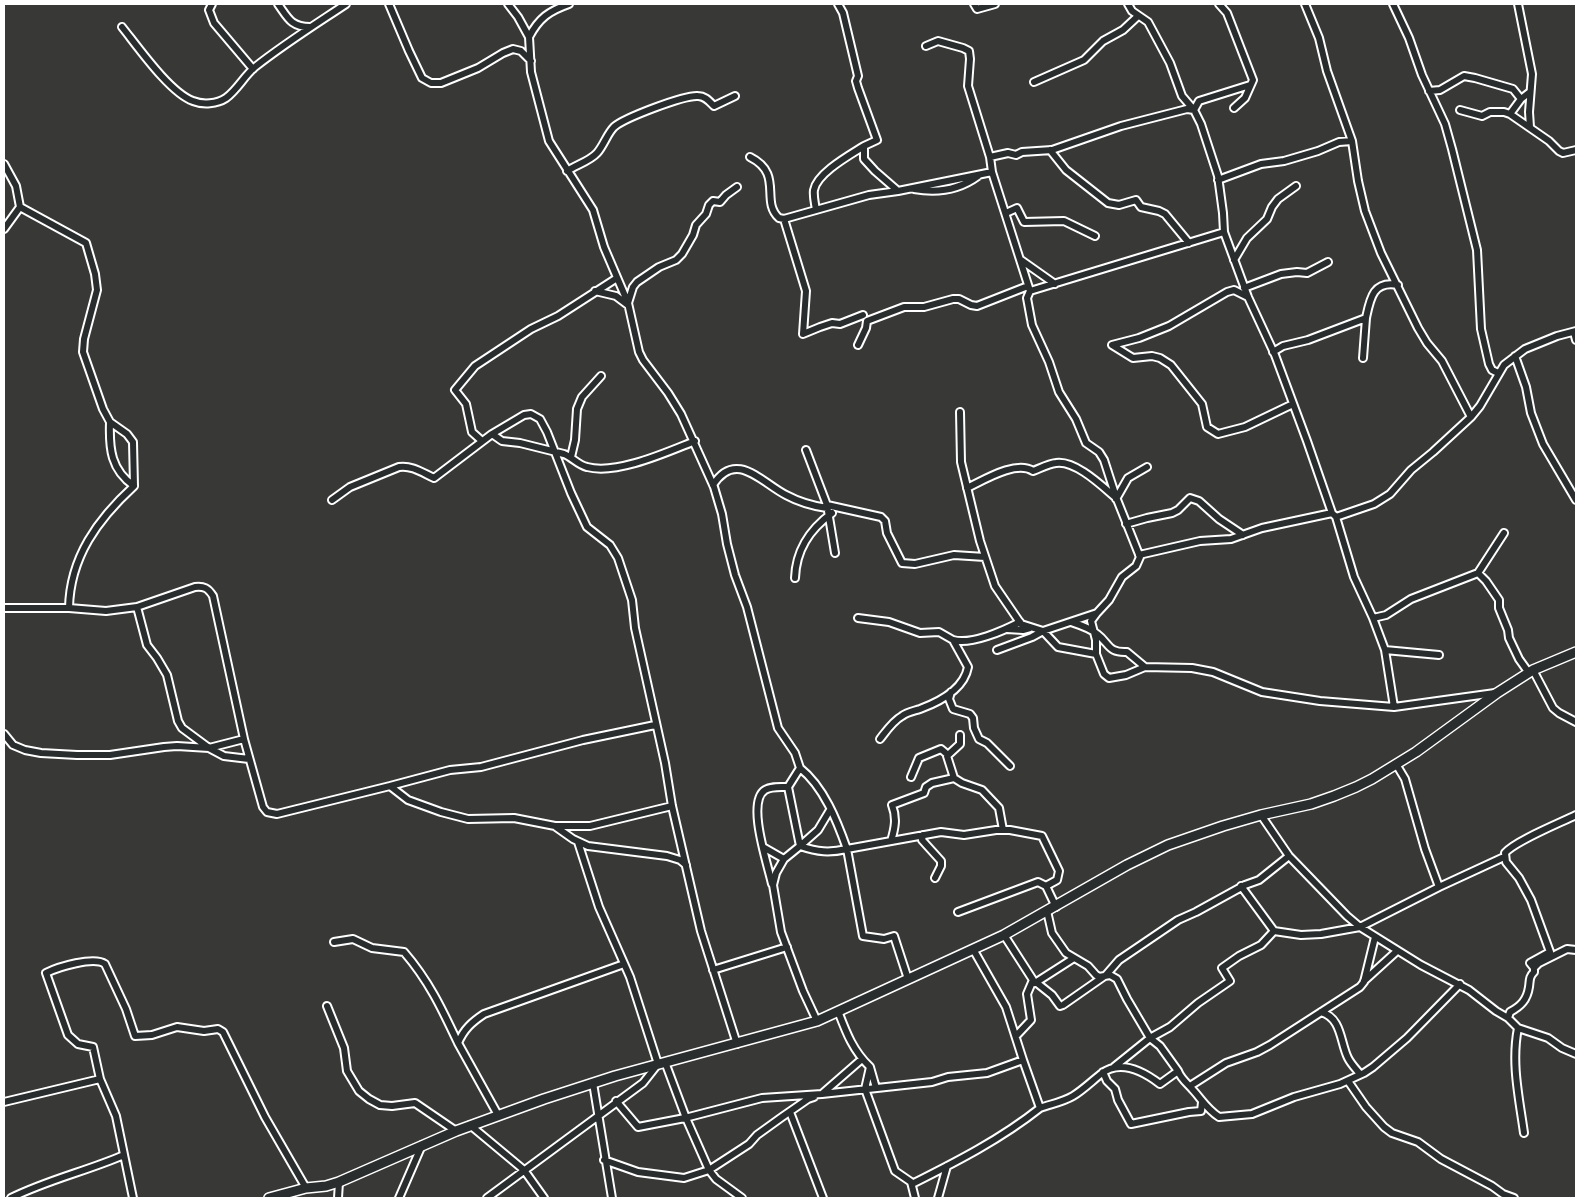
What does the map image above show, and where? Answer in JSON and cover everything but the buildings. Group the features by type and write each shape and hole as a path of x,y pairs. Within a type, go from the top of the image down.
{"street":[{"path":"212,4 209,10 214,23 253,69"},
{"path":"278,4 292,23 300,27 311,27"},
{"path":"122,27 167,82 182,95 194,102 210,104 225,99 253,69 346,4"},
{"path":"389,4 422,78 431,83 441,83 478,68 513,49 521,52 531,61"},
{"path":"508,4 529,37 531,72 549,141 593,210 604,247 628,305 639,352 668,393 695,441 713,485 722,514 733,567 747,606 778,728 795,753 800,768 810,776 820,789 841,832 847,849 863,936 884,939 894,936 908,979"},
{"path":"529,37 535,25 544,16 555,8 569,4"},
{"path":"816,210 814,191 816,184 839,162 877,140 858,88 856,81 858,76 843,13 838,4"},
{"path":"974,4 977,9 995,4"},
{"path":"1128,4 1132,11 1148,22 1170,63 1182,96 1194,110 1201,124 1218,180 1224,232 1244,288 1273,352 1293,404 1334,515 1354,577 1374,618 1385,650 1394,707"},
{"path":"1219,4 1227,13 1253,80 1245,98 1234,108"},
{"path":"1305,4 1319,38 1327,71 1352,141 1364,211 1381,253 1418,328 1427,343 1442,361 1471,417"},
{"path":"1393,4 1409,38 1429,91 1445,124 1478,250 1481,329 1489,364 1492,370 1498,373"},
{"path":"1518,4 1532,74 1530,127"},
{"path":"1034,82 1084,60 1103,41 1123,30 1138,16"},
{"path":"926,46 938,41 969,51 968,86 990,157 992,172 1029,288 1028,298 1032,324 1049,362 1059,392 1076,419 1086,443 1099,452 1104,460 1116,498 1139,555 1138,562 1122,577 1109,600 1091,621 1096,640 1096,654 1104,674 1109,678 1126,675 1145,667 1192,668 1214,672 1262,692 1320,701 1394,707 1497,693"},
{"path":"1429,91 1440,90 1464,76 1513,89 1521,99"},
{"path":"1194,110 1199,101 1250,85"},
{"path":"1510,114 1521,99 1530,92"},
{"path":"567,170 596,155 610,132 622,122 687,97 698,96 707,98 714,106 735,96"},
{"path":"990,157 1008,153 1016,155 1022,152 1050,150 1121,126 1186,109 1194,110"},
{"path":"1460,110 1482,116 1490,112 1510,114 1549,141 1559,151 1563,153 1576,150"},
{"path":"1218,180 1261,164 1284,161 1340,142 1352,141"},
{"path":"864,146 864,159 867,164 898,190"},
{"path":"1050,150 1066,170 1108,204 1119,205 1136,200 1141,207 1159,211 1165,214 1188,243"},
{"path":"750,157 763,165 766,170 773,209 779,218 784,219 869,195 992,172"},
{"path":"4,164 16,186 20,207 4,229"},
{"path":"1234,260 1247,238 1267,220 1272,207 1278,199 1296,186"},
{"path":"628,305 633,288 637,282 659,267 676,260 682,254 696,225 706,214 709,205 713,201 720,202 736,187"},
{"path":"20,207 86,243 95,274 97,290 84,339 83,352 103,409 110,422 127,434 133,442 134,486 101,520 82,550 72,581 68,608"},
{"path":"1006,213 1017,208 1024,222 1064,221 1094,236"},
{"path":"784,219 806,291 803,334 832,323 840,324 863,316"},
{"path":"858,345 866,328 866,322 872,318 904,307 924,307 953,299 959,299 971,306 977,306 1029,288 1054,284 1224,232"},
{"path":"1020,260 1054,284"},
{"path":"1244,288 1281,274 1307,273 1328,262"},
{"path":"482,441 472,432 466,404 455,390 475,366 531,329 558,316 617,278"},
{"path":"1363,358 1366,318 1371,296 1377,289 1391,284 1398,285"},
{"path":"1248,297 1234,290 1228,292 1169,326 1112,346 1124,351 1133,358 1152,356 1160,358 1171,365 1202,404 1207,427 1218,434 1245,428 1293,404"},
{"path":"595,291 616,296 628,305"},
{"path":"1273,352 1283,346 1308,340 1366,318"},
{"path":"1139,555 1200,541 1231,539 1262,528 1334,515 1374,504 1390,494 1411,470 1434,452 1471,417 1494,384 1498,373 1515,356 1533,346 1575,331 1576,340"},
{"path":"1515,356 1526,387 1531,413 1543,444 1576,500"},
{"path":"571,456 575,440 577,409 582,396 601,376"},
{"path":"960,412 961,462 985,557 995,586 1020,622 1030,628 1043,631 1058,647 1096,654"},
{"path":"332,500 350,487 399,467 406,466 434,478 482,441 519,417 531,414 540,419 556,452 571,493 587,527 610,546 623,570 632,600 635,628 665,763 672,806 701,931 737,1044"},
{"path":"110,422 110,444 117,468 120,474 134,486"},
{"path":"492,434 502,441 520,443 571,456 584,466 612,468 650,458 695,441"},
{"path":"806,450 828,509 835,553"},
{"path":"967,488 1014,467 1028,468 1033,471 1056,463 1063,463 1081,470 1116,498"},
{"path":"1116,498 1128,478 1147,467"},
{"path":"713,485 726,472 732,469 741,469 759,476 786,495 816,506 828,509 839,508 881,517 885,521 887,533 902,563 915,564 938,557 954,555 985,557"},
{"path":"1126,524 1172,513 1178,510 1190,498 1199,501 1219,519 1243,535"},
{"path":"795,578 796,562 808,535 828,509"},
{"path":"1374,618 1386,615 1411,599 1478,573 1504,533"},
{"path":"1478,573 1486,580 1499,600 1499,608 1508,630 1509,638 1519,659 1531,671 1553,708 1576,722"},
{"path":"4,608 68,608 106,611 136,607 195,587 203,586 209,590 262,807 272,814 450,770 481,767 583,740 656,725"},
{"path":"136,607 147,645 167,675 178,721 182,728 209,748 224,756 249,759"},
{"path":"997,650 1043,631 1097,613"},
{"path":"858,618 889,622 920,633 939,632 960,642 1006,629 1020,622"},
{"path":"1071,622 1098,634 1111,650 1119,653 1127,652 1145,667"},
{"path":"1006,629 1023,630 1030,628"},
{"path":"880,739 898,718 936,702 960,684 967,673 968,667 953,640"},
{"path":"1385,650 1439,655"},
{"path":"269,1198 306,1188 326,1186 339,1182 456,1130 593,1083 817,1021 1004,935 1127,865 1168,846 1223,826 1310,804 1334,796 1372,779 1531,671 1576,652"},
{"path":"951,692 949,699 953,708 970,714 974,718 974,728 979,738 987,743 1010,766"},
{"path":"4,734 12,745 41,753 60,755 110,754 164,747 209,748 244,739"},
{"path":"948,755 960,744 960,735"},
{"path":"911,778 919,758 941,749 948,755 954,778 982,790 999,808 1003,830"},
{"path":"1396,764 1405,779 1425,849 1439,887"},
{"path":"800,768 788,787 800,846"},
{"path":"891,841 895,828 895,814 892,805 916,794 924,793 926,787 932,783 954,778"},
{"path":"390,786 408,800 468,819 514,818 555,826 590,826 672,806"},
{"path":"788,787 770,787 762,791 757,799 756,816 773,885 781,932 803,991 817,1021"},
{"path":"773,885 776,873 784,859 818,830 830,810"},
{"path":"1261,815 1290,856 1360,928 1421,965 1460,984 1508,1018 1518,1028 1548,1038 1562,1048 1576,1054"},
{"path":"1241,886 1274,931 1301,935 1360,928 1439,887 1504,857 1508,849 1576,815"},
{"path":"555,826 578,842 588,846 667,856 680,860 686,865"},
{"path":"800,846 816,852 834,852 941,832 964,835 1003,830 1035,834 1042,836 1059,871 1057,880 1046,886"},
{"path":"923,835 922,840 940,861 941,866 935,878"},
{"path":"578,842 599,908 624,964 662,1064 709,1170 716,1179 742,1198"},
{"path":"763,847 784,859"},
{"path":"1004,935 1028,970 1034,983 1052,995 1060,1006 1106,975 1119,960 1178,920 1196,912 1241,886 1259,880 1290,856"},
{"path":"1504,857 1519,878 1531,900 1550,952 1530,963 1534,968"},
{"path":"958,912 1038,882 1046,886 1056,906"},
{"path":"1047,912 1052,933 1066,953 1088,966 1096,975 1110,975 1117,979 1127,1000 1150,1038 1160,1046 1178,1071 1180,1077 1190,1086 1206,1108 1218,1117 1252,1114 1294,1097 1318,1089 1330,1088 1373,1068 1407,1038 1460,984"},
{"path":"912,1184 1016,1127 1040,1108 1073,1096 1103,1072 1114,1067 1150,1038 1170,1028 1198,1003 1230,981 1222,968 1238,956 1262,945 1274,931"},
{"path":"1364,981 1375,937"},
{"path":"334,942 353,939 372,948 404,952 436,995 458,1043 498,1115"},
{"path":"713,970 787,947"},
{"path":"973,949 1006,1006 1040,1108"},
{"path":"1508,1018 1510,1012 1525,1001 1530,976 1539,963 1567,949 1576,950"},
{"path":"1190,1086 1226,1063 1257,1052 1270,1045 1354,992 1398,951"},
{"path":"1016,1036 1030,1020 1027,994 1034,983 1074,958"},
{"path":"133,1198 116,1116 100,1079 93,1047 78,1044 68,1035 46,973 57,968 93,961 106,964 136,1036 152,1035 177,1027 204,1030 218,1029 223,1032 265,1117 306,1188"},
{"path":"458,1043 469,1025 484,1014 624,964"},
{"path":"327,1006 344,1048 347,1071 359,1091 380,1105 392,1106 415,1103 456,1130"},
{"path":"838,1011 851,1044 870,1067 876,1088"},
{"path":"1321,1012 1330,1016 1340,1029 1348,1059 1360,1074"},
{"path":"1518,1028 1514,1045 1516,1086 1524,1133"},
{"path":"604,1160 638,1172 684,1178 709,1170 749,1144 763,1130 808,1099 822,1094 862,1059"},
{"path":"616,1102 638,1127 686,1118 762,1098 822,1094 932,1082 948,1077 987,1073 1024,1060"},
{"path":"487,1198 643,1083 662,1064"},
{"path":"870,1067 864,1089 895,1171 912,1184 915,1198"},
{"path":"1114,1067 1130,1068 1147,1074 1160,1084 1178,1071"},
{"path":"1103,1072 1114,1089 1131,1124 1201,1111 1202,1102"},
{"path":"4,1102 100,1079"},
{"path":"1348,1081 1366,1107 1392,1133 1418,1142 1441,1159 1492,1186 1503,1194 1514,1198"},
{"path":"593,1083 604,1160 612,1198"},
{"path":"790,1112 823,1198"},
{"path":"470,1125 524,1170 544,1198"},
{"path":"399,1198 422,1145"},
{"path":"11,1198 28,1189 97,1167 124,1155"},
{"path":"938,1198 947,1166"},
{"path":"338,1198 339,1182"}]}
